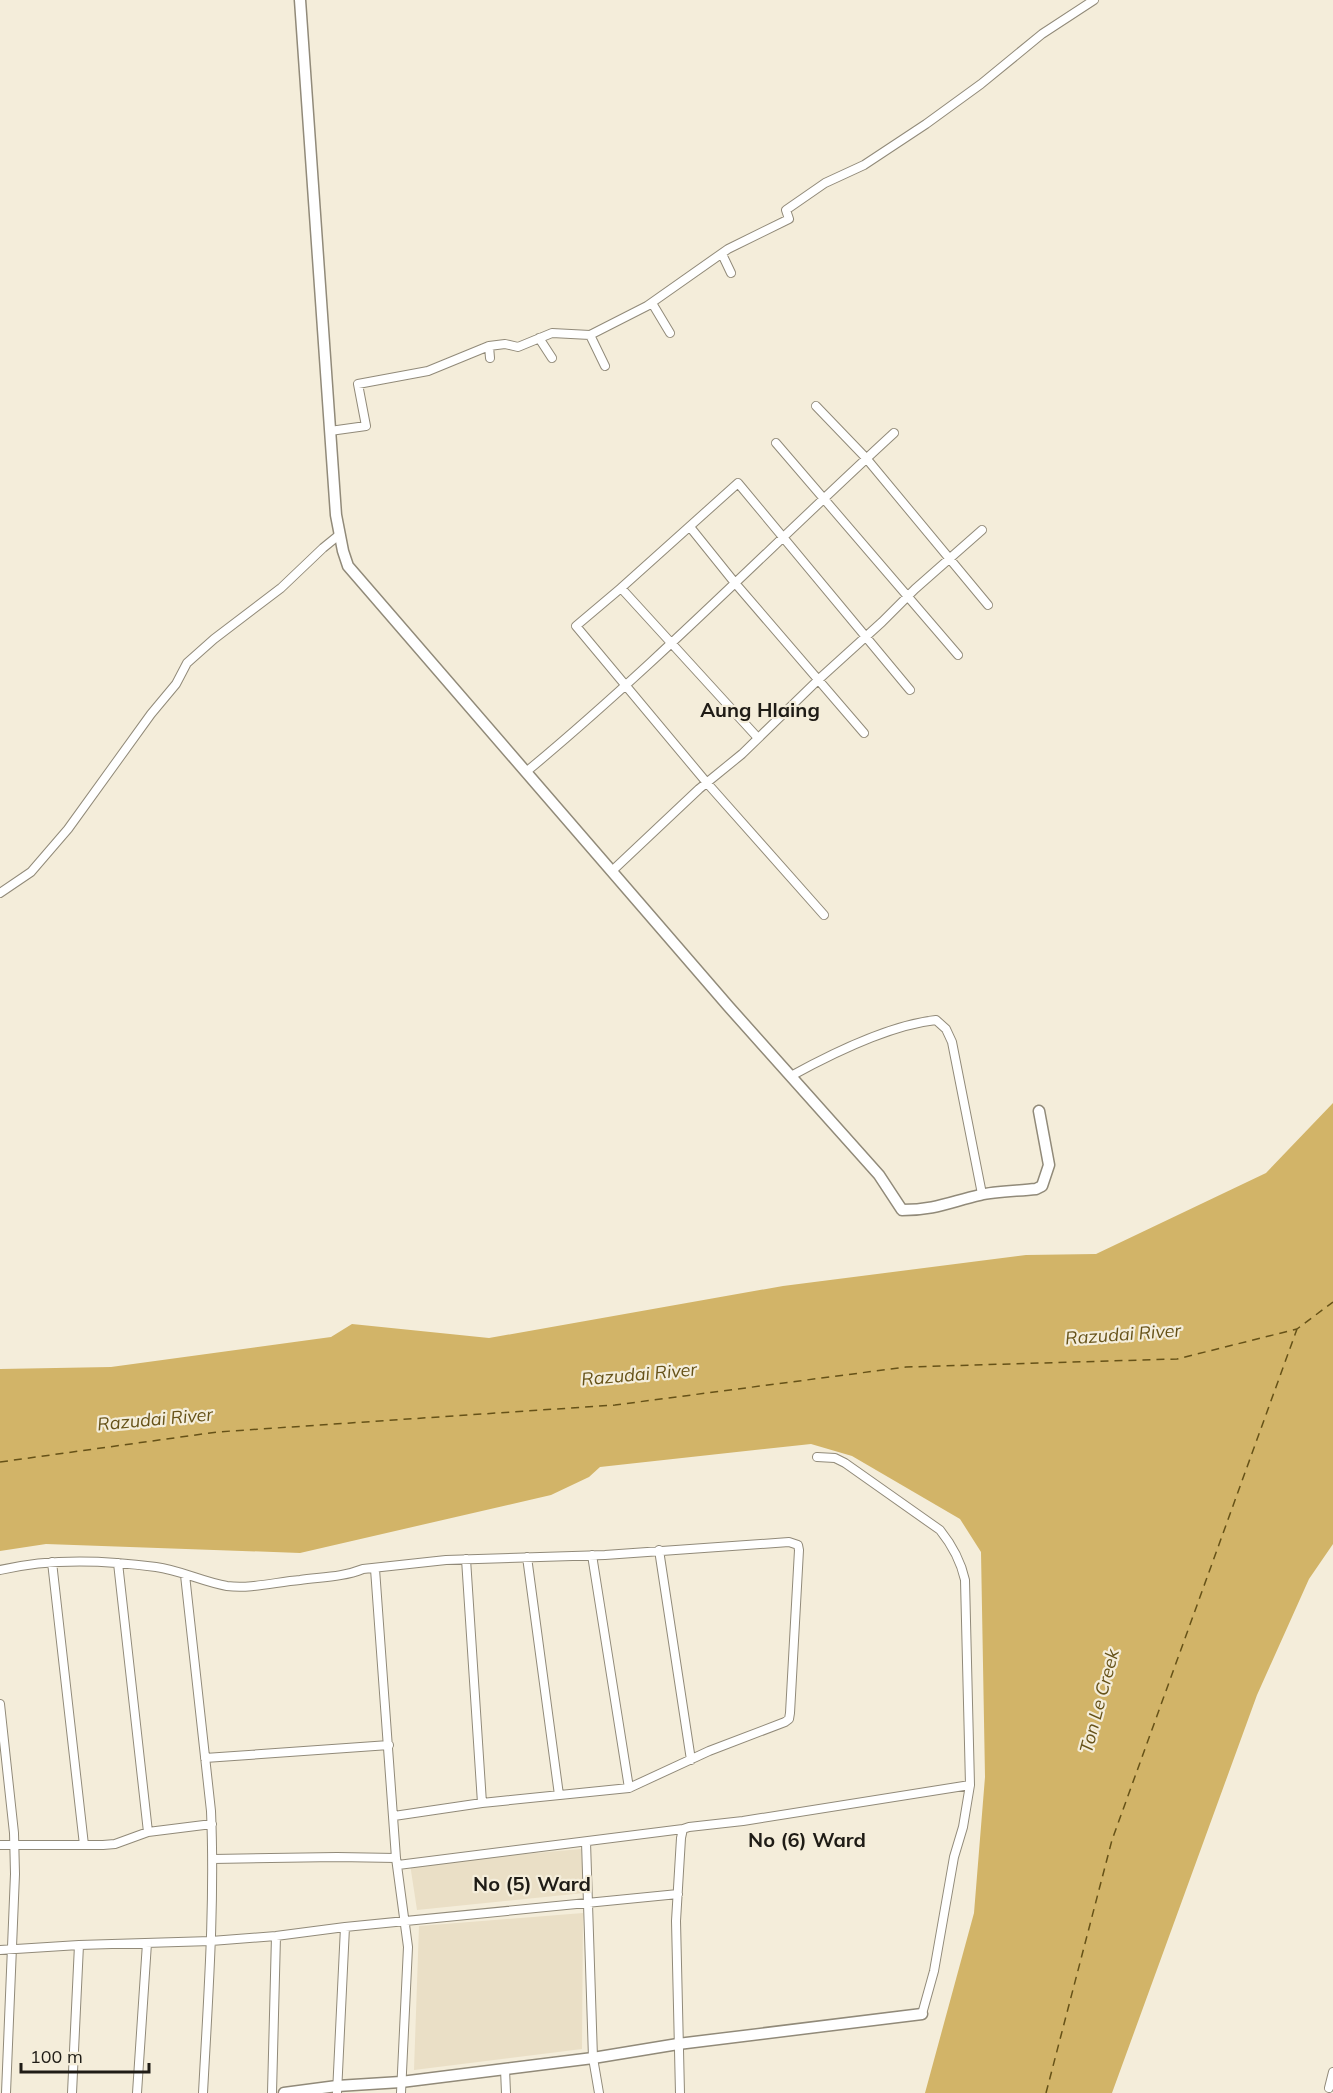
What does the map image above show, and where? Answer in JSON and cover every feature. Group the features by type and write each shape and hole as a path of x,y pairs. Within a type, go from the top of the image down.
{"street":[{"path":"300,0 336,514 348,566 879,1175 902,1210 922,1210 949,1205 982,1194 1036,1189 1042,1186 1049,1165 1039,1111"},
{"path":"330,431 366,426 358,384 428,371 489,346 505,344 518,346 552,333 590,335 652,303 722,254 789,219 786,210 825,183 864,165 926,124 981,84 1042,34 1094,0"},
{"path":"722,254 731,273"},
{"path":"652,303 670,333"},
{"path":"590,335 605,366"},
{"path":"539,338 552,358"},
{"path":"489,346 490,358"},
{"path":"816,406 866,458 988,605"},
{"path":"526,772 627,685 894,433"},
{"path":"776,443 958,655"},
{"path":"824,915 707,783 576,626 738,483 910,690"},
{"path":"690,527 864,733"},
{"path":"612,871 758,738 950,557 982,530"},
{"path":"0,893 31,872 68,829 151,714 176,684 187,663 214,639 281,588 339,535"},
{"path":"621,588 758,738"},
{"path":"791,1076 826,1057 885,1033 936,1020 946,1029 952,1042 982,1194"},
{"path":"284,2093 401,2088 505,2069 678,2044 922,2014 934,1971 952,1867 963,1827 970,1785 963,1569 950,1542 932,1524 845,1463 835,1458 817,1457"},
{"path":"0,1570 52,1562 118,1563 159,1567 227,1586 245,1587 351,1574 363,1569 466,1559 592,1555 789,1542 798,1545 800,1550 789,1719 778,1726 709,1751 629,1788 482,1803 394,1816"},
{"path":"660,1550 691,1760"},
{"path":"592,1555 629,1788"},
{"path":"527,1557 559,1796"},
{"path":"466,1559 482,1803"},
{"path":"52,1562 84,1845"},
{"path":"118,1563 148,1833"},
{"path":"375,1569 397,1861 408,1947 401,2088"},
{"path":"185,1575 212,1824 211,1941 203,2093"},
{"path":"0,1704 15,1845 6,2093"},
{"path":"205,1758 389,1745"},
{"path":"213,1859 338,1857 397,1861 586,1842 743,1821 970,1785"},
{"path":"0,1845 115,1844 148,1833 212,1824"},
{"path":"681,2093 678,2044 678,1894 683,1829"},
{"path":"586,1842 590,1904 593,2058 598,2093"},
{"path":"0,1950 276,1936 678,1894"},
{"path":"337,2090 345,1927"},
{"path":"272,2093 276,1936"},
{"path":"137,2093 147,1943"},
{"path":"72,2093 80,1945"},
{"path":"505,2069 506,2093"},
{"path":"1330,2090 1333,2072"}],"shaded area":[{"path":"581,1849 584,1893 417,1910 410,1864"},
{"path":"583,1913 582,2049 414,2070 419,1926"}],"water":[{"path":"1333,1103 1333,1544 1309,1579 1257,1695 1112,2093 925,2093 974,1913 985,1777 981,1552 960,1519 852,1456 811,1444 600,1467 589,1477 551,1495 300,1553 46,1544 0,1551 0,1369 111,1367 331,1337 352,1324 489,1338 783,1286 1026,1255 1096,1254 1266,1173"}],"ferry route":[{"path":"0,1462 217,1432 615,1405 906,1367 1177,1359 1297,1329 1333,1302"},
{"path":"1046,2093 1112,1840 1297,1329"}],"district":[{"name":"Aung Hlaing","path":"760,709"},
{"name":"No (6) Ward","path":"807,1839"},
{"name":"No (5) Ward","path":"532,1883"}],"water label":[{"name":"Razudai River","path":"1123,1334"},
{"name":"Razudai River","path":"639,1374"},
{"name":"Razudai River","path":"155,1419"},
{"name":"Ton Le Creek","path":"1099,1701"}]}
